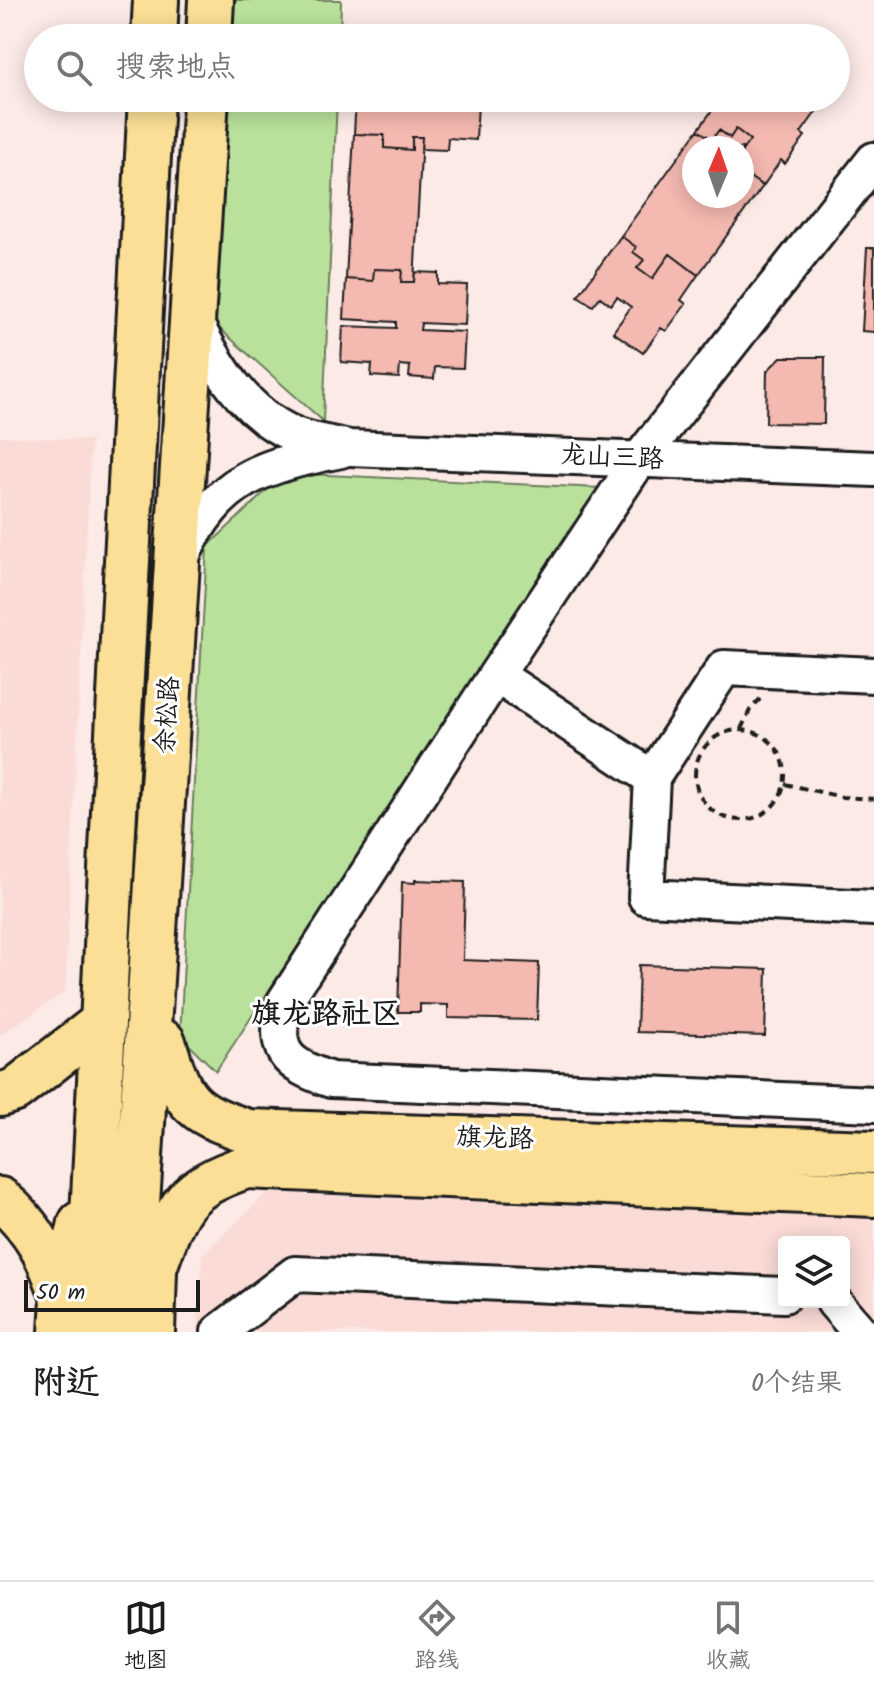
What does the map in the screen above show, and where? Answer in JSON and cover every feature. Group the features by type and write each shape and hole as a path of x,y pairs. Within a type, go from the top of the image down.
{"highway":[{"path":"155,24 156,0"},
{"path":"210,24 211,0"},
{"name":"余松路","path":"70,1321 95,1155 150,112"},
{"name":"余松路","path":"129,1332 205,112"}],"main road":[{"path":"153,1332 164,1042 154,927"},
{"path":"0,1095 15,1090 102,1022"},
{"name":"旗龙路","path":"164,1042 176,1083 193,1105 217,1121 248,1131 874,1152"},
{"path":"155,1268 175,1215 191,1193 215,1178 246,1167 874,1195"},
{"path":"0,1199 33,1233 51,1264 70,1321"}],"street":[{"path":"874,160 639,460 285,1001 278,1027 284,1053 302,1070 331,1080 874,1104"},
{"path":"194,320 212,359 232,385 262,414 296,435 350,448"},
{"path":"179,563 196,525 230,488 296,459 350,448"},
{"name":"龙山三路","path":"350,448 874,469"},
{"path":"874,675 724,668 652,778 646,897 874,908"},
{"path":"496,675 652,778"},
{"path":"413,1137 416,1084"},
{"path":"763,1148 764,1099"},
{"path":"219,1332 295,1274 778,1295"},
{"path":"839,1308 860,1332"}],"path":[{"path":"741,729 754,733 766,738 783,758 785,784 774,807 751,820 725,819 704,805 694,781 698,755 716,736 741,729"},
{"path":"785,784 842,797 874,799"}],"shaded area":[{"path":"0,436 91,440 65,992 0,1035"},
{"path":"267,1193 874,1219 874,1332 198,1332 202,1255"}],"green space":[{"path":"230,0 341,0 340,24 228,24"},
{"path":"223,112 336,112 323,421 210,320"},
{"path":"285,473 599,488 216,1071 180,1036 207,547"}],"building":[{"path":"355,112 478,112 476,140 448,138 447,150 421,149 422,137 412,137 412,150 384,148 384,135 354,134"},
{"path":"711,112 816,112 801,133 805,136 785,164 781,160 763,186 754,180 754,136 745,136 736,129 731,136 719,130 714,136 707,136 698,130"},
{"path":"736,129 745,136 731,136"},
{"path":"698,130 707,136 694,136"},
{"path":"354,134 384,135 384,148 412,150 412,137 422,137 414,282 401,282 402,270 374,269 373,281 346,279"},
{"path":"682,152 682,208 747,208 698,275 670,254 652,279 637,268 644,260 633,252 636,247 621,236"},
{"path":"754,180 763,186 754,198"},
{"path":"621,236 636,247 633,252 644,260 637,268 652,279 670,254 698,275 681,300 686,304 666,331 661,328 643,353 613,332 631,307 617,297 611,305 600,297 593,306 578,296"},
{"path":"867,248 874,248 874,332 862,331"},
{"path":"374,269 402,270 401,282 414,282 415,272 438,273 438,284 467,285 465,325 421,323 420,330 465,332 463,368 435,367 434,379 409,377 410,366 400,365 399,378 371,376 372,364 341,362 343,326 396,328 396,322 344,319 346,279 373,281"},
{"path":"781,357 825,357 824,424 766,423 767,371"},
{"path":"415,880 465,882 463,960 539,963 537,1020 448,1018 448,1005 420,1004 420,1012 398,1012 402,882 415,883"},
{"path":"639,965 767,969 765,1036 637,1032"}],"district":[{"name":"旗龙路社区","path":"326,1015"}]}
